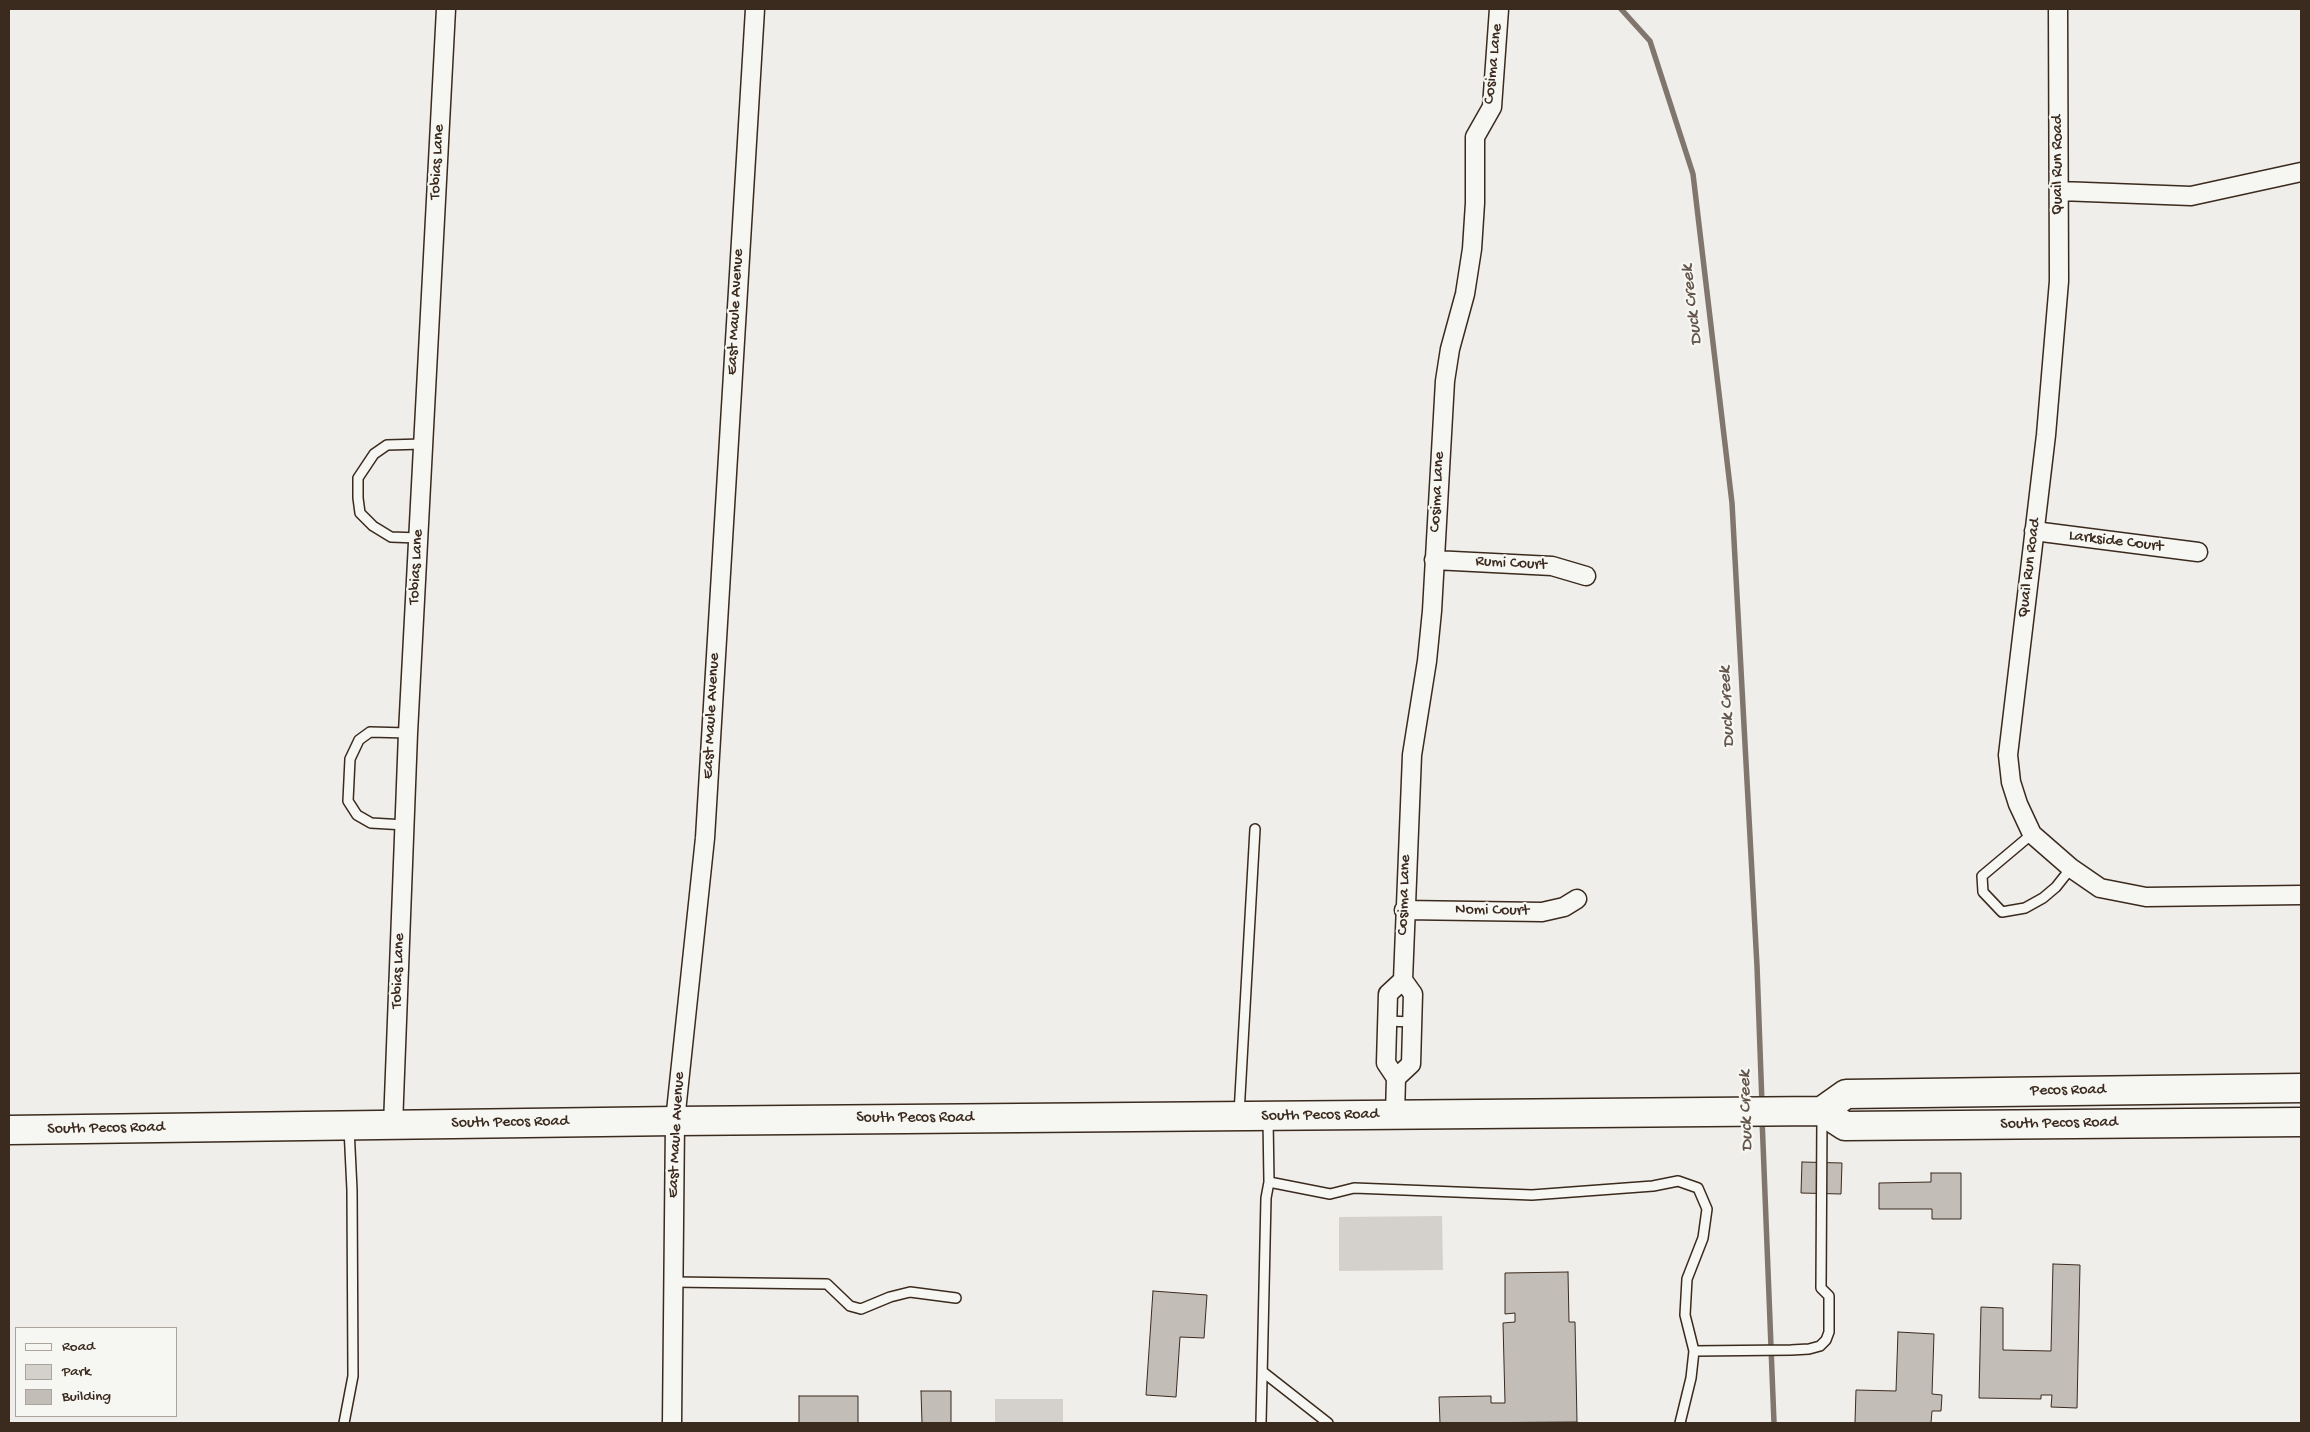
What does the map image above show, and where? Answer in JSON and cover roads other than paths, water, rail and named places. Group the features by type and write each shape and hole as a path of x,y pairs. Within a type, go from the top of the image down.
{"main road":[{"name":"Pecos Road","path":"1830,1106 1846,1094 2301,1088"},
{"name":"South Pecos Road","path":"9,1130 674,1121 1731,1112 1796,1111 1830,1106 1845,1126 2301,1122"}],"street":[{"name":"Tobias Lane","path":"393,1124 408,733 446,9"},
{"name":"East Maule Avenue","path":"672,1423 674,1121 705,838 755,9"},
{"name":"Cosima Lane","path":"1396,1078 1411,1064 1413,994 1403,980 1404,910 1412,755 1427,661 1444,381 1450,349 1461,312 1472,249 1475,203 1475,137 1492,107 1500,9"},
{"name":"Quail Run Road","path":"2058,9 2059,281 2046,435 2008,755 2011,782 2018,804 2032,834 2071,868 2100,888 2146,897 2301,895"},
{"path":"2060,191 2191,196 2301,172"},
{"name":"Larkside Court","path":"2034,531 2198,552"},
{"name":"Rumi Court","path":"1434,560 1552,566 1586,576"},
{"name":"Nomi Court","path":"1404,910 1542,912 1564,907 1577,899"},
{"path":"1394,1115 1396,1078 1386,1063 1388,994 1403,980"}],"lane":[{"path":"418,538 390,537 373,526 360,513 358,478 374,454 387,445 423,444"},
{"path":"405,825 371,823 357,815 348,801 350,759 359,740 370,732 408,733"},
{"path":"1239,1117 1255,829"},
{"path":"2032,834 1982,876 1983,892 2002,912 2025,908 2043,898 2056,887 2071,868"},
{"path":"1387,1021 1412,1022"},
{"path":"1694,1351 1791,1350 1814,1347 1826,1340 1828,1332 1828,1296 1821,1288 1830,1106"},
{"path":"1262,1423 1266,1198 1269,1182 1268,1117"},
{"path":"344,1423 353,1376 352,1190 349,1125"},
{"path":"1269,1182 1330,1194 1354,1188 1532,1195 1654,1186 1678,1181 1698,1188 1707,1209 1703,1238 1687,1279 1685,1315 1694,1351 1691,1378 1680,1423"},
{"path":"673,1282 827,1284 850,1306 861,1309 890,1296 910,1292 956,1298"},
{"path":"1263,1372 1328,1423"}],"waterway":[{"name":"Duck Creek","path":"1621,9 1650,41 1693,174 1732,503 1757,966 1762,1104"},
{"name":"Duck Creek","path":"1762,1118 1774,1423"}]}
